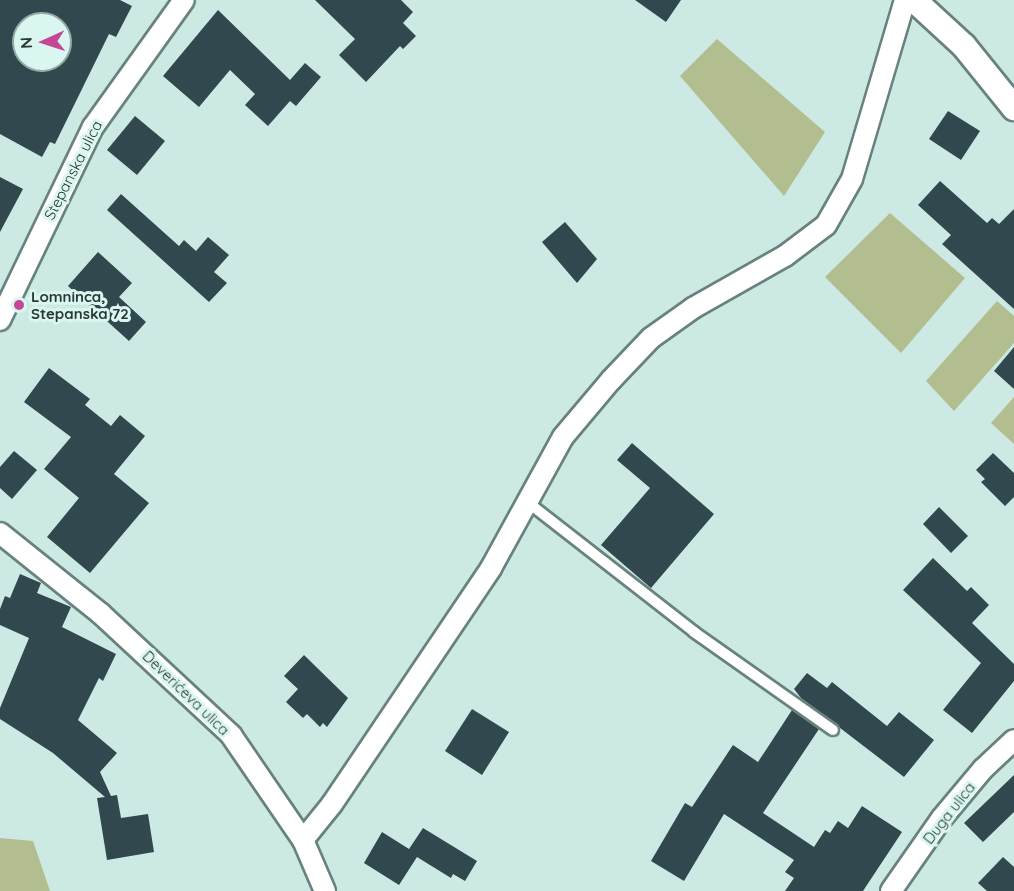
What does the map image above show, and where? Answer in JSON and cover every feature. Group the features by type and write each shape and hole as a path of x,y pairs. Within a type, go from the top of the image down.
{"street":[{"name":"Stepanska ulica","path":"0,320 93,127 184,0"},
{"path":"303,840 332,804 491,568 563,437 651,338 693,308 785,256 826,225 852,179 905,0"},
{"path":"914,0 964,46 1014,108"},
{"name":"Deverićeva ulica","path":"0,533 101,614 231,735 303,840 325,891"},
{"name":"Duga ulica","path":"891,891 942,818 983,769 1014,741"}],"lane":[{"path":"526,501 694,632 833,730"}],"green space":[{"path":"717,39 825,132 784,196 680,76"},
{"path":"890,213 965,278 901,353 825,277"},
{"path":"997,301 1014,316 1014,343 954,411 926,381"},
{"path":"1014,397 1014,444 991,423"},
{"path":"0,838 33,841 50,891 0,891"}],"building":[{"path":"0,0 120,0 132,6 116,37 109,34 55,144 50,142 42,157 0,134"},
{"path":"315,0 401,0 413,12 403,23 416,36 403,49 400,46 366,82 339,55 355,39"},
{"path":"635,0 681,0 666,22"},
{"path":"218,10 290,80 305,63 321,77 296,106 290,101 268,126 245,105 255,94 230,70 199,107 163,76"},
{"path":"948,111 980,131 961,160 929,139"},
{"path":"135,116 165,141 137,175 107,150"},
{"path":"0,177 23,189 0,232"},
{"path":"940,181 987,223 992,218 999,224 1014,209 1014,309 942,244 951,235 918,205"},
{"path":"121,194 179,246 184,240 196,251 208,237 229,255 214,272 227,283 209,302 107,210"},
{"path":"565,222 597,259 577,283 542,242"},
{"path":"98,252 132,283 119,297 146,322 129,341 68,286"},
{"path":"1014,347 1014,389 994,371"},
{"path":"49,368 90,399 85,405 111,426 120,415 145,436 114,474 149,503 90,573 47,537 79,498 44,469 71,437 24,402"},
{"path":"632,443 714,514 651,588 601,545 650,488 617,460"},
{"path":"14,451 37,470 12,499 0,488 0,467"},
{"path":"993,453 1014,473 1014,497 1005,506 981,482 985,479 976,470"},
{"path":"939,507 968,536 951,553 923,524"},
{"path":"933,558 967,591 971,587 989,605 972,623 1014,664 1014,681 972,733 943,710 981,663 903,590"},
{"path":"20,574 41,583 37,593 71,607 62,627 116,654 103,681 99,678 78,720 117,753 100,772 111,796 117,795 121,818 148,814 154,852 107,860 97,798 105,797 53,753 0,719 0,708 29,638 0,625 0,609 5,596 10,598"},
{"path":"304,655 348,698 327,727 323,723 320,727 307,714 303,718 286,702 298,689 284,676"},
{"path":"807,673 827,688 832,682 887,726 899,712 934,740 904,777 801,698 794,689"},
{"path":"472,709 509,732 482,775 445,751"},
{"path":"792,710 819,729 763,813 814,847 825,830 830,833 838,821 848,828 862,806 902,832 863,891 785,891 794,878 785,872 794,860 724,814 684,881 651,861 685,803 692,807 733,745 758,762"},
{"path":"1014,775 1014,812 983,842 964,823"},
{"path":"423,828 477,861 465,881 453,874 451,878 417,857 399,885 364,863 382,832 409,849"},
{"path":"1003,857 1014,867 1014,891 987,891 978,883"}],"place":[{"name":"Lomninca, Stepanska 72","path":"19,305"}]}
